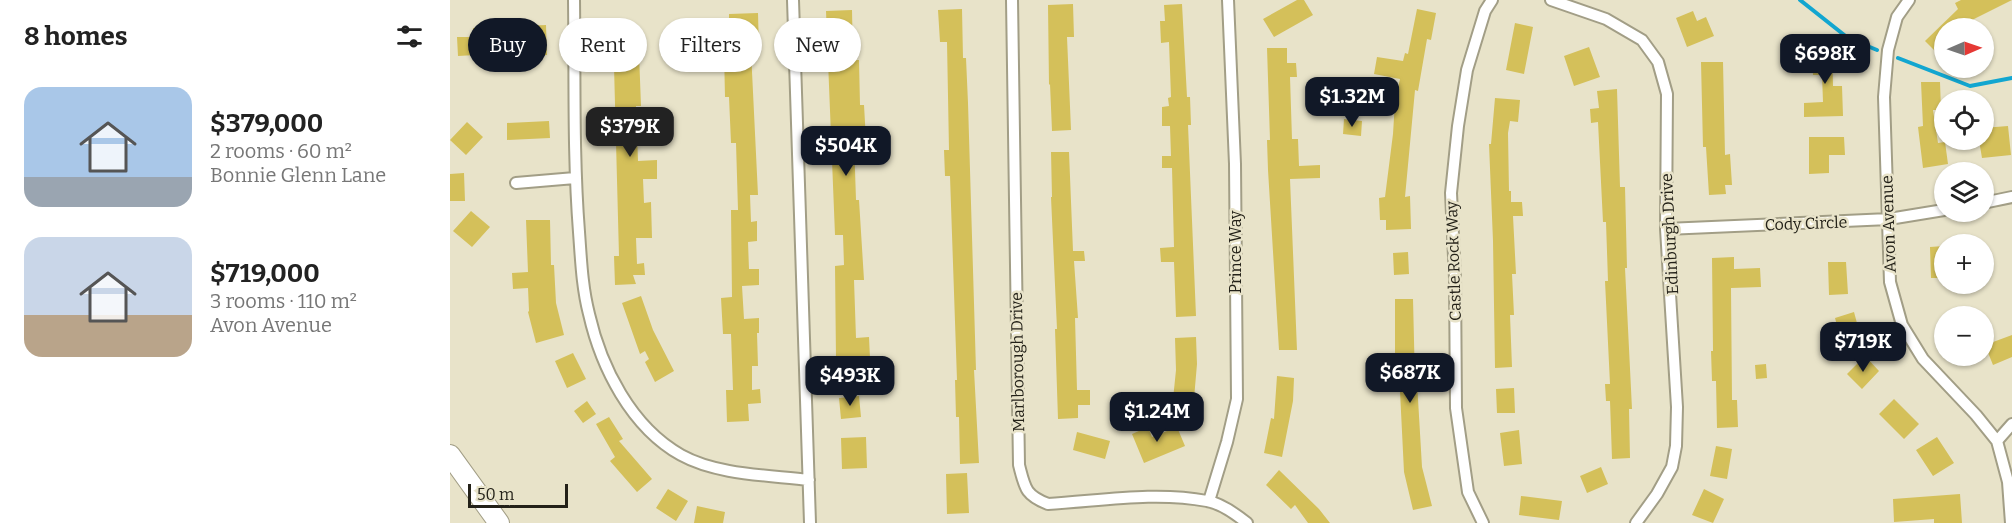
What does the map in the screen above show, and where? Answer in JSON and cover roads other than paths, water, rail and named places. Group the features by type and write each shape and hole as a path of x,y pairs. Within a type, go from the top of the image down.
{"highway":[{"path":"450,455 499,523"},
{"path":"450,468 487,523"}],"street":[{"path":"574,0 575,178 582,272 588,313 604,360 632,408 652,434 680,454 709,467 809,480"},
{"path":"793,0 810,523"},
{"name":"Marlborough Drive","path":"1012,0 1019,465 1025,489 1035,499 1048,504 1135,498 1209,501 1247,523"},
{"name":"Prince Way","path":"1209,501 1227,442 1236,399 1235,164 1228,0"},
{"name":"Castle Rock Way","path":"1483,523 1468,492 1456,408 1455,278 1450,193 1467,70 1485,11 1492,0"},
{"name":"Edinburgh Drive","path":"1551,0 1606,19 1642,40 1658,62 1667,94 1666,228 1673,312 1677,407 1676,446 1672,467 1658,494 1636,523"},
{"name":"Avon Avenue","path":"1908,0 1898,17 1888,50 1885,85 1890,282 1902,325 1923,359 1976,415 1996,441 2008,482 2011,523"},
{"path":"516,183 575,178"},
{"path":"1994,201 2012,197"},
{"name":"Cody Circle","path":"1666,228 1889,219 1934,212"},
{"path":"1996,441 2012,424"}],"waterway":[{"path":"1800,0 1848,38 1877,50"},
{"path":"1898,58 1970,86 2012,78"}]}
